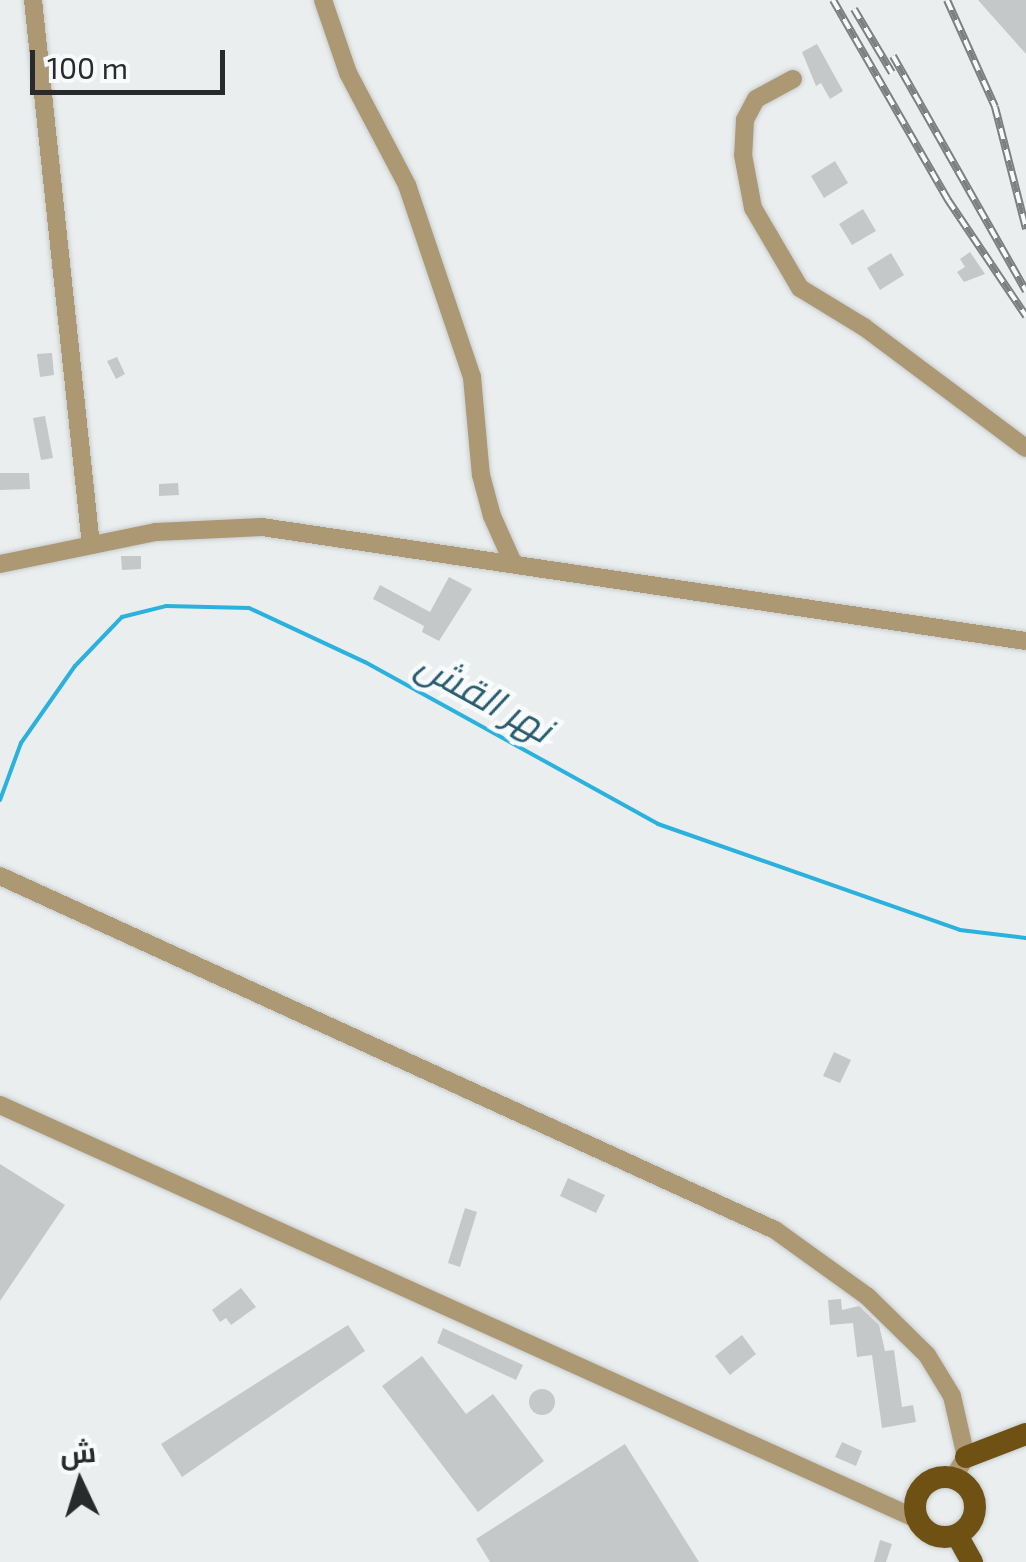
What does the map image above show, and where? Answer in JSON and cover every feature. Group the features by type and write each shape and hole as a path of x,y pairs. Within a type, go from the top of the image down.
{"main road":[{"path":"966,1457 1026,1434"},
{"path":"934,1478 953,1478 970,1490 974,1500 972,1520 958,1534 938,1537 916,1519 919,1491 934,1478"},
{"path":"958,1534 972,1562"}],"street":[{"path":"33,0 90,545"},
{"path":"323,0 348,74 407,184 472,377 480,475 492,516 514,563"},
{"path":"793,79 756,100 745,120 743,154 754,208 800,288 864,327 1026,448"},
{"path":"0,564 156,532 262,527 1026,641"},
{"path":"0,876 776,1230 867,1296 927,1355 952,1396 966,1457 953,1478"},
{"path":"0,1105 916,1519"}],"building":[{"path":"978,0 1026,0 1026,54"},
{"path":"817,44 843,91 830,99 821,83 816,86 802,52"},
{"path":"835,161 848,183 824,198 811,176"},
{"path":"863,209 876,231 852,245 839,224"},
{"path":"970,252 985,274 964,282 957,272 965,267 960,259"},
{"path":"891,253 904,275 880,290 867,268"},
{"path":"52,353 54,375 40,377 37,354"},
{"path":"117,357 125,374 116,379 107,361"},
{"path":"45,416 53,458 41,460 33,418"},
{"path":"0,473 29,473 30,489 0,490"},
{"path":"178,483 179,495 159,496 159,484"},
{"path":"121,556 141,556 141,569 122,570"},
{"path":"449,577 472,589 439,641 422,632 424,626 373,599 380,585 430,612"},
{"path":"834,1052 851,1060 840,1083 823,1076"},
{"path":"0,1164 65,1205 0,1301"},
{"path":"568,1178 605,1195 596,1213 560,1196"},
{"path":"465,1208 477,1212 460,1267 448,1263"},
{"path":"241,1288 256,1307 231,1325 226,1318 220,1322 212,1310"},
{"path":"841,1299 842,1310 859,1306 879,1325 885,1351 894,1350 902,1407 913,1405 916,1422 882,1428 872,1355 857,1357 853,1323 830,1325 828,1300"},
{"path":"348,1325 365,1351 182,1477 161,1444"},
{"path":"443,1328 523,1365 516,1380 437,1343"},
{"path":"742,1335 756,1354 730,1375 715,1356"},
{"path":"422,1356 466,1414 493,1394 544,1461 478,1512 382,1386"},
{"path":"542,1389 551,1393 555,1402 551,1411 542,1415 533,1411 529,1402 533,1393"},
{"path":"842,1442 862,1451 856,1466 835,1457"},
{"path":"625,1444 699,1562 490,1562 476,1539"},
{"path":"880,1540 892,1544 886,1562 874,1562"}],"waterway":[{"name":"نهر القش","path":"0,800 21,743 75,666 122,617 166,606 249,608 365,662 658,824 960,930 1026,938"}],"railway":[{"path":"833,0 948,200 1026,316"},
{"path":"947,0 995,107 1026,229"},
{"path":"854,9 892,73"},
{"path":"893,56 1026,291"}]}
